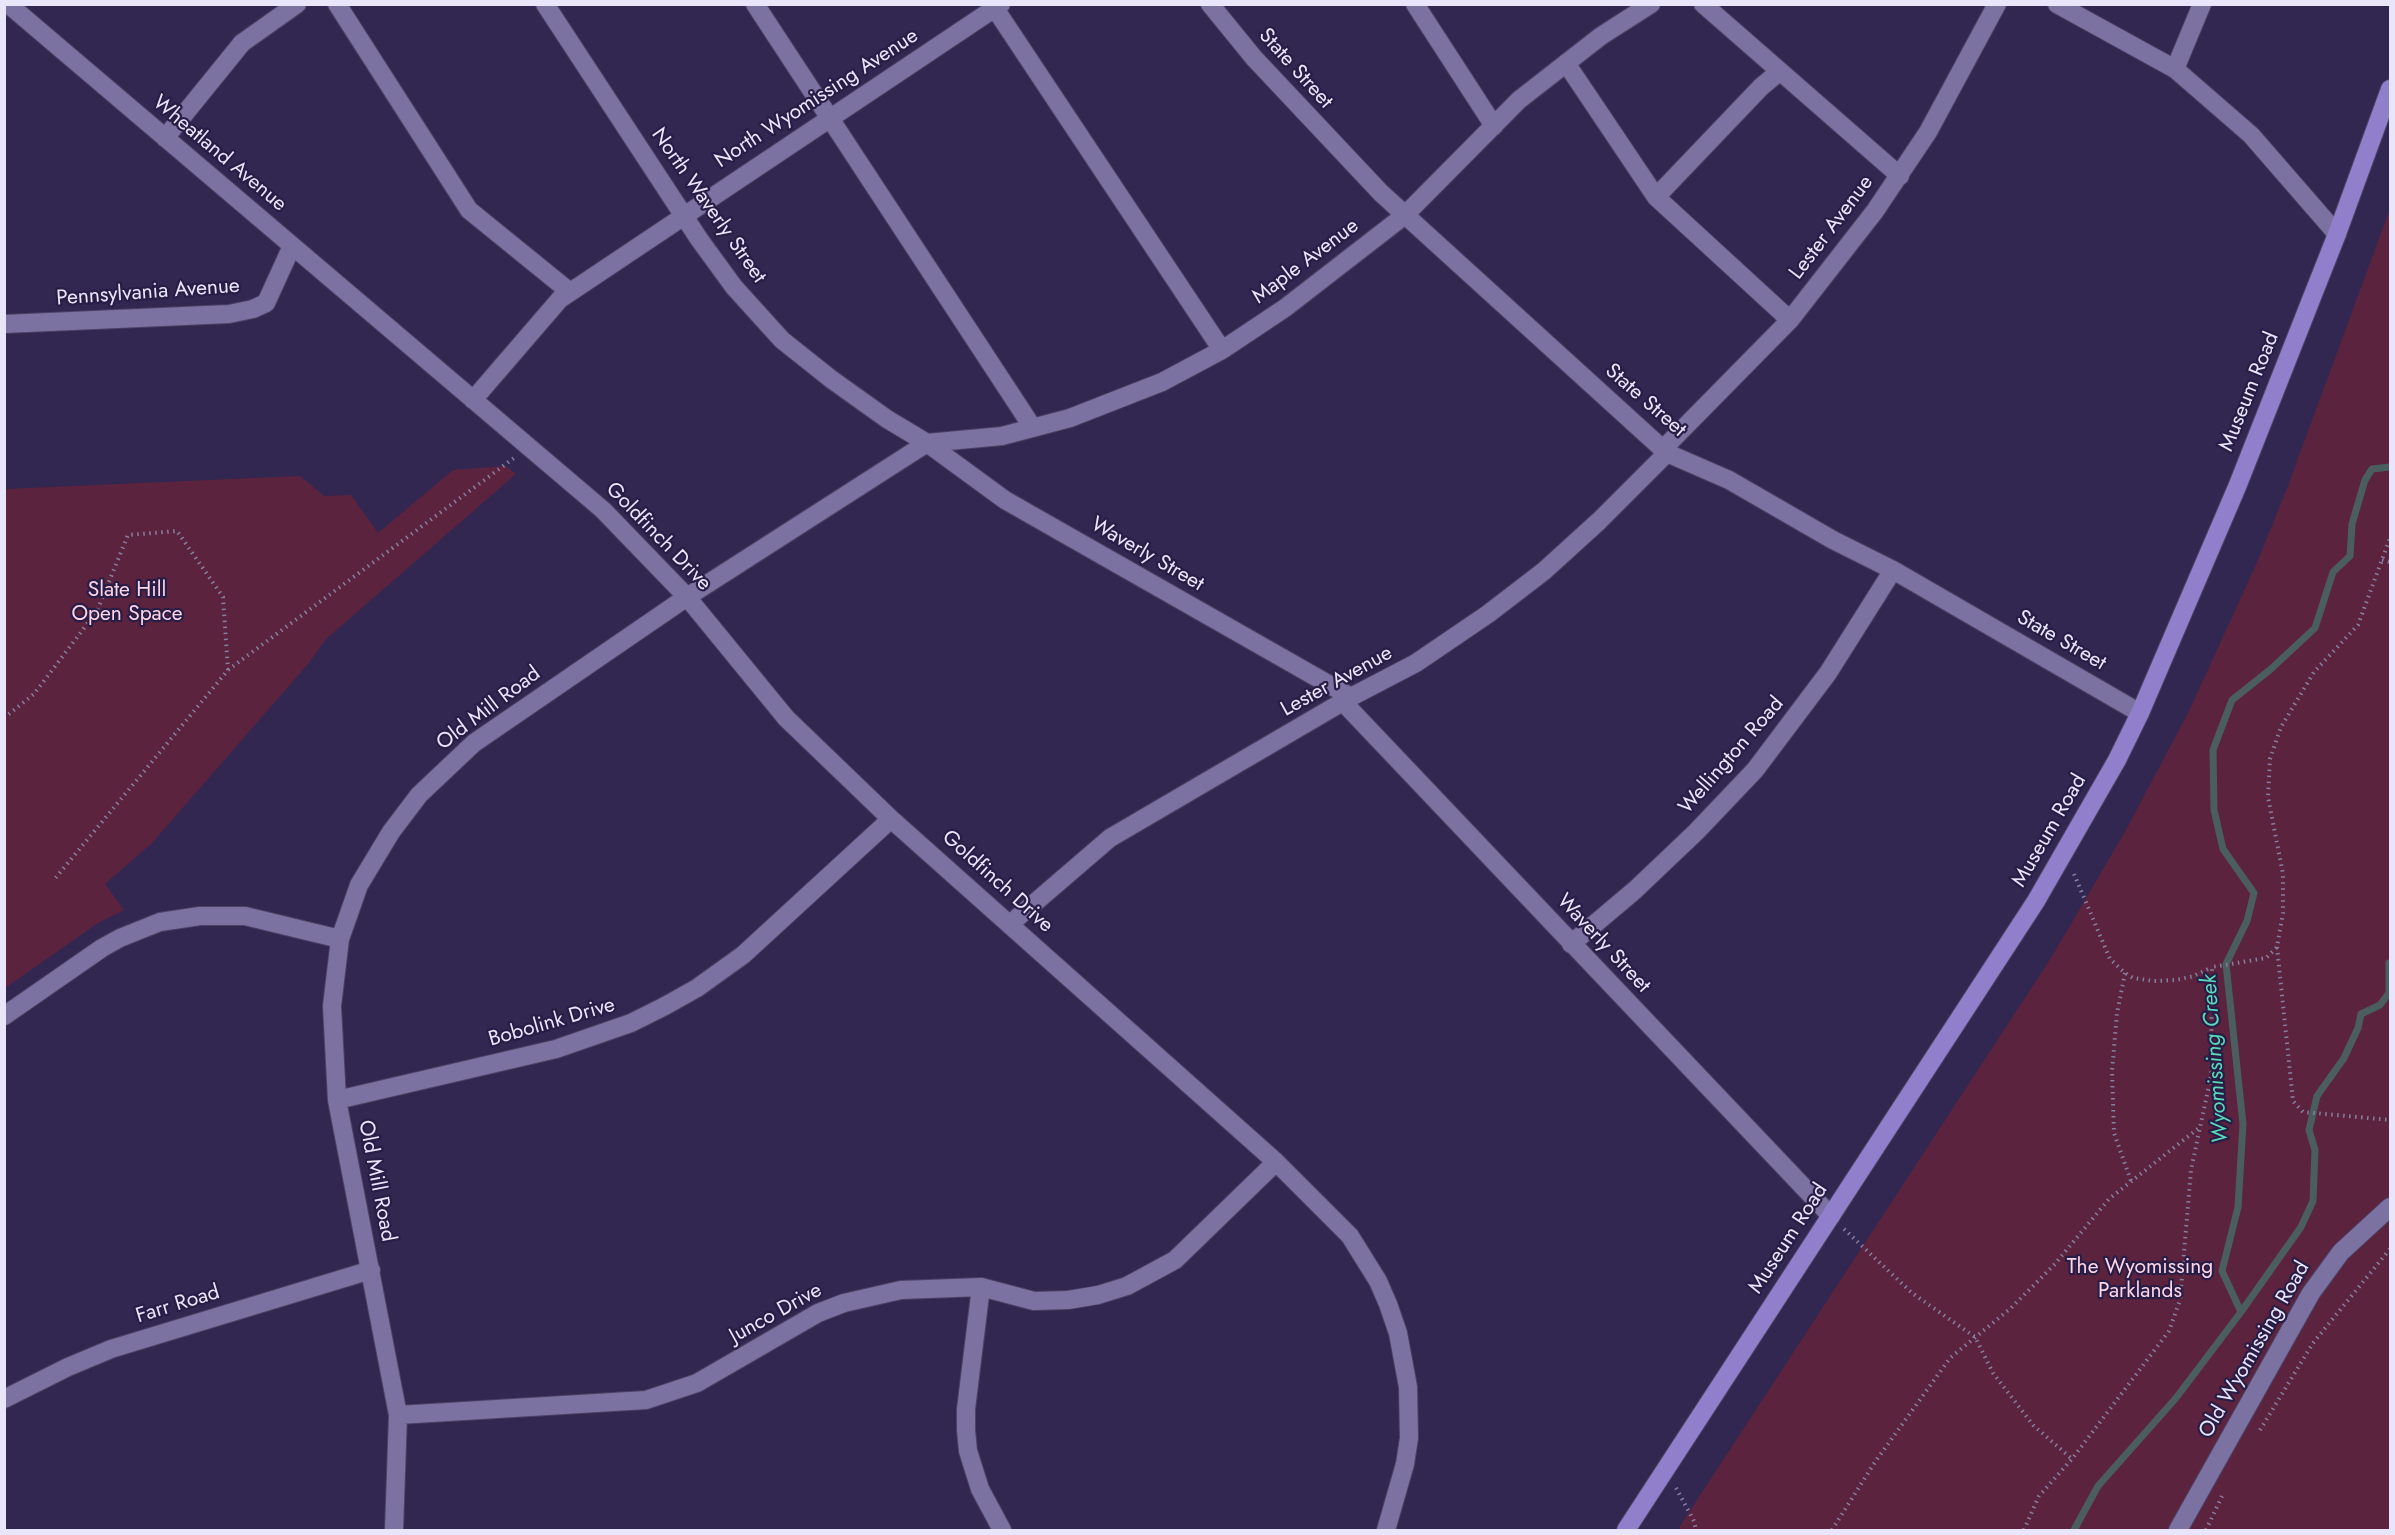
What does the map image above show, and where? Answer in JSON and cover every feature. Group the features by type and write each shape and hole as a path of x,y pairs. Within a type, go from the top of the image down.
{"main road":[{"name":"Museum Road","path":"1626,1530 2036,901 2140,713 2229,507 2337,234 2391,89"}],"street":[{"name":"Wheatland Avenue","path":"8,4 401,338"},
{"path":"165,138 242,44 297,4"},
{"path":"337,4 469,210 570,292"},
{"name":"North Waverly Street","path":"545,4 683,215 734,287 782,340 887,419 927,443"},
{"path":"755,4 1033,428"},
{"name":"State Street","path":"1210,4 1306,116 1405,215 1665,451 1729,480 1833,540 1893,570 2140,713"},
{"path":"1415,4 1494,126"},
{"name":"Maple Avenue","path":"927,443 1002,436 1033,428 1117,401 1162,382 1222,350 1285,308 1405,215 1519,100 1566,63 1651,4"},
{"path":"1703,4 1900,176"},
{"name":"Lester Avenue","path":"1010,924 1110,838 1347,700 1416,663 1488,614 1544,571 1592,528 1790,320 1900,176 1928,132 1997,4"},
{"path":"2057,4 2175,69 2252,135 2337,234"},
{"path":"2175,69 2202,4"},
{"path":"996,6 1222,350"},
{"name":"North Wyomissing Avenue","path":"473,399 542,317 570,292 996,6"},
{"path":"1566,63 1656,197 1790,320"},
{"path":"1656,197 1761,87 1780,71"},
{"name":"Pennsylvania Avenue","path":"4,324 229,314 253,309 266,303 292,246"},
{"name":"Goldfinch Drive","path":"401,338 603,510 687,597 786,718 891,819 1276,1162 1350,1236 1378,1281 1398,1333 1408,1387 1409,1438 1398,1497 1386,1530"},
{"name":"Old Mill Road","path":"394,1530 398,1415 337,1100 332,1006 340,939 359,885 391,832 419,795 474,743 687,597 927,443"},
{"name":"Waverly Street","path":"927,443 1005,500 1347,700 1571,944 1831,1216"},
{"name":"Wellington Road","path":"1571,944 1688,840 1755,770 1828,673 1893,570"},
{"name":"Bobolink Drive","path":"337,1100 556,1049 631,1023 665,1006 697,988 743,955 891,819"},
{"path":"4,1016 102,948 160,922 200,916 244,916 340,939"},
{"name":"Junco Drive","path":"398,1415 646,1400 697,1383 793,1325 844,1303 901,1290 981,1287 1034,1301 1088,1297 1127,1286 1175,1260 1276,1162"},
{"name":"Old Wyomissing Road","path":"2178,1530 2311,1293 2341,1252 2391,1207"},
{"name":"Farr Road","path":"4,1399 68,1367 111,1349 371,1270"},
{"path":"981,1287 966,1408 966,1430 968,1451 976,1479 1002,1530"}],"path":[{"path":"53,881 228,670 477,487 528,446"},
{"path":"4,717 34,694 97,611 128,535 177,531 223,597 228,670"},
{"path":"2391,538 2358,625 2314,672 2281,727 2270,759 2268,797 2283,874 2283,913 2277,947 2293,1101 2303,1112 2391,1120"},
{"path":"2382,560 2391,562"},
{"path":"2066,849 2077,882 2110,959 2133,978 2154,981 2176,980 2194,976 2213,967 2266,958 2277,947"},
{"path":"2024,1530 2039,1496 2072,1459 2169,1331 2180,1300 2192,1170 2211,1076 2213,967"},
{"path":"2125,973 2117,1013 2112,1071 2115,1133 2131,1181"},
{"path":"1832,1530 1875,1461 1950,1358 2011,1308 2054,1265 2109,1199 2200,1127"},
{"path":"1831,1216 1912,1293 1975,1337 1993,1373 2027,1416 2072,1459"},
{"path":"2255,1438 2313,1343 2391,1249"},
{"path":"1666,1469 1694,1521 1696,1530"},
{"path":"2205,1530 2227,1488"}],"green space":[{"name":"The Wyomissing Parklands","path":"2390,209 2390,1530 1680,1530 1680,1526 2051,958 2126,830 2189,711 2255,567 2286,491"},
{"name":"Slate Hill Open Space","path":"506,466 516,474 326,639 308,664 152,843 105,884 124,910 98,923 5,988 5,489 300,476 324,496 351,495 378,533 453,470"}],"waterway":[{"name":"Wyomissing Creek","path":"2074,1530 2098,1486 2176,1398 2241,1312 2222,1271 2238,1207 2243,1124 2226,964 2247,921 2254,893 2223,849 2214,810 2213,750 2232,700 2271,669 2315,628 2333,572 2350,556 2352,524 2365,480 2372,469 2390,467"},
{"path":"2241,1312 2301,1227 2313,1201 2315,1150 2309,1130 2317,1096 2344,1058 2358,1028 2361,1014 2380,1005 2389,993 2389,963"}]}
